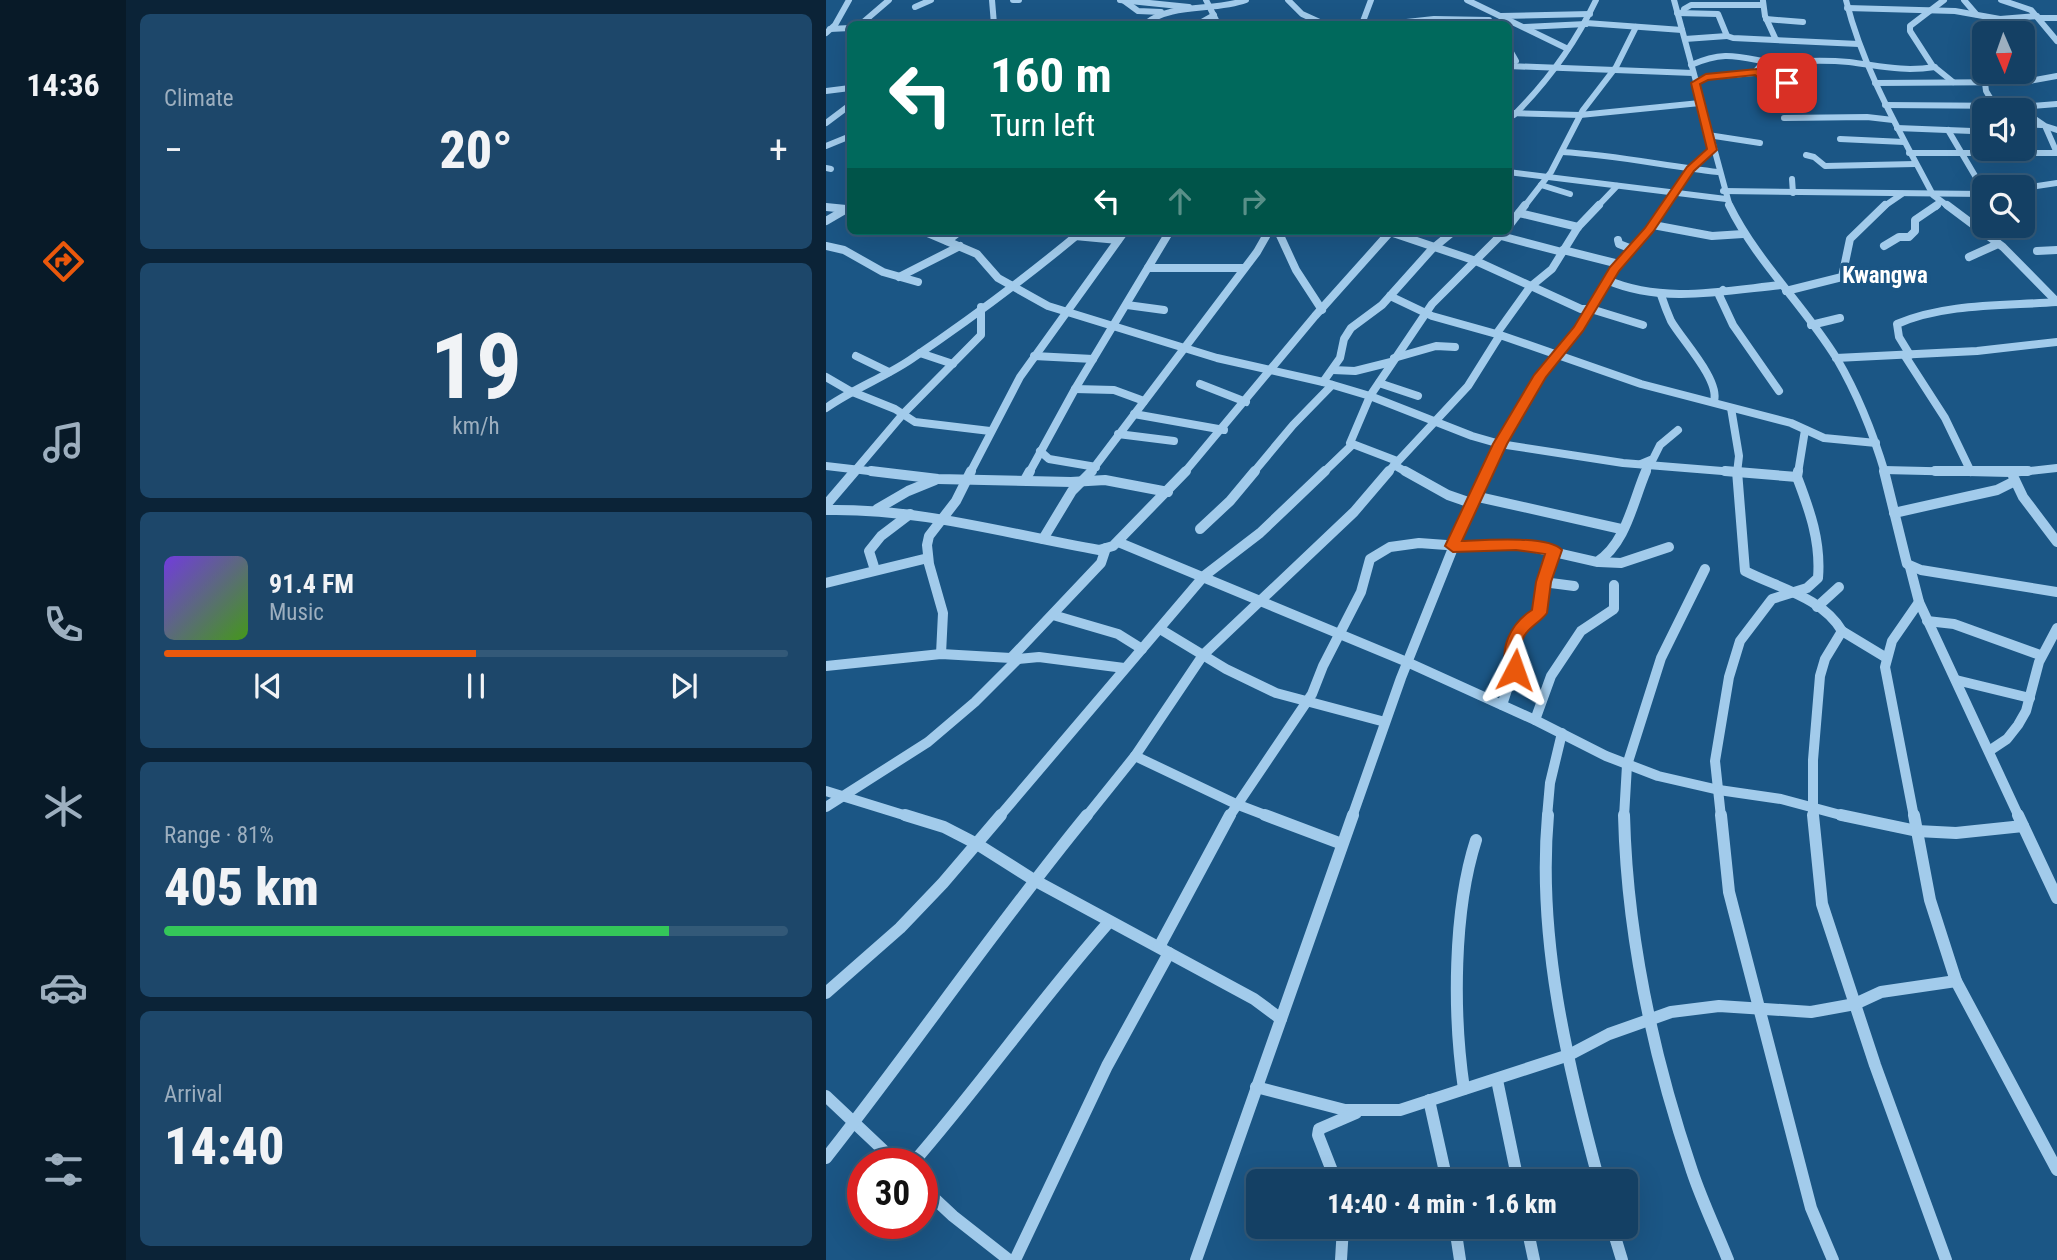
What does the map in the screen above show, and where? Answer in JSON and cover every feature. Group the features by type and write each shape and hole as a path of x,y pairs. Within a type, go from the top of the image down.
{"street":[{"path":"828,30 849,0"},
{"path":"876,0 888,1"},
{"path":"915,7 931,0"},
{"path":"992,0 993,21"},
{"path":"1013,1 1019,0"},
{"path":"1122,0 1207,9 1217,21"},
{"path":"1122,0 1141,12 1180,13"},
{"path":"1206,0 1207,9"},
{"path":"1148,21 1151,18 1180,13 1230,7 1246,0"},
{"path":"1288,0 1302,13 1318,21"},
{"path":"1363,21 1371,0"},
{"path":"1467,0 1483,5 1510,21"},
{"path":"1512,114 1539,90 1586,24 1596,0"},
{"path":"1674,0 1680,13 1695,83 1725,195 1744,234 1836,358 1865,413 1884,470 1919,602 2057,898"},
{"path":"1944,0 1910,26 1910,31 1935,68 1953,82"},
{"path":"1964,0 1976,14"},
{"path":"2001,0 2023,5 2032,10 2039,19"},
{"path":"865,21 888,1"},
{"path":"1680,13 1688,5 1762,2 1774,37"},
{"path":"1713,4 1727,36"},
{"path":"1971,472 1954,433 1907,356 1896,325 1900,321 1931,314 2057,302 1998,244 1933,195 1875,83 1847,4 1976,14 2000,19 2039,19 2054,25 2057,41"},
{"path":"2032,10 2036,4"},
{"path":"1483,5 1491,21"},
{"path":"1680,13 1716,13"},
{"path":"1500,16 1590,14"},
{"path":"1203,21 1214,15"},
{"path":"1766,19 1802,22"},
{"path":"1417,21 1457,21"},
{"path":"1512,22 1567,49"},
{"path":"1521,27 1586,24 1758,40"},
{"path":"1512,222 1548,176 1580,115 1613,70 1636,27"},
{"path":"828,30 847,28"},
{"path":"1805,83 1768,81 1743,48 1758,40 1774,37 1859,44"},
{"path":"1512,54 1516,61"},
{"path":"1512,66 1613,70 1692,69 1714,56 1748,57 1769,63"},
{"path":"1758,70 1761,64 1769,63 1843,61 1909,71 1935,68"},
{"path":"1695,83 1706,77 1758,70"},
{"path":"2035,81 2057,76"},
{"path":"1875,83 1972,83"},
{"path":"826,91 847,88"},
{"path":"1512,114 1580,115 1700,103"},
{"path":"2035,105 2057,104"},
{"path":"1885,105 1972,106"},
{"path":"826,122 847,107"},
{"path":"1784,118 1867,117 1893,120"},
{"path":"2035,117 2044,127 2057,153 2035,152"},
{"path":"2035,126 2057,130"},
{"path":"1897,128 1972,130"},
{"path":"1948,130 1975,175"},
{"path":"1708,135 1760,143"},
{"path":"826,146 847,137"},
{"path":"1840,139 1904,142"},
{"path":"1196,1260 1385,722 1473,500 1530,390 1591,309 1607,280 1653,225 1691,169 1712,150"},
{"path":"1562,152 1614,155 1718,172"},
{"path":"1909,153 1972,153"},
{"path":"1806,155 1814,157 1825,166 1915,164"},
{"path":"1512,172 1675,195 1972,193"},
{"path":"1792,179 1793,193"},
{"path":"2035,186 2057,183"},
{"path":"1541,184 1570,194"},
{"path":"826,1157 855,1122 1034,880 1135,756 1203,655 1349,517 1480,372 1499,334 1530,287 1552,269 1578,227 1617,186"},
{"path":"1607,280 1636,292 1661,295 1783,288 1842,278 1846,271 1848,242 1877,212 1902,194"},
{"path":"1884,246 1899,237 1912,235 1916,231 1913,224 1915,220 1936,207 1940,201"},
{"path":"826,207 847,209"},
{"path":"826,221 847,210"},
{"path":"1512,214 1578,227"},
{"path":"1653,225 1712,236 1744,234"},
{"path":"933,235 976,254 989,270 1010,286 1066,312 1272,372 1370,396 1462,433 1500,444 1644,465 1797,477"},
{"path":"947,241 955,235"},
{"path":"826,408 850,391 920,353 1010,286 1035,271 1078,235"},
{"path":"1086,235 1118,240"},
{"path":"941,653 943,614 926,542 943,520 967,479 990,431 1034,356 1122,235"},
{"path":"1025,480 1075,389 1168,235"},
{"path":"1044,539 1081,481 1096,467 1133,414 1186,348 1266,235"},
{"path":"1280,235 1296,270 1322,310"},
{"path":"826,508 876,509 1094,549 1106,548 1118,542 1168,492 1224,430 1387,235"},
{"path":"1399,235 1476,261 1581,309 1591,309 1643,325"},
{"path":"1200,529 1230,501 1327,384 1340,358 1348,332 1390,296 1434,247 1449,235"},
{"path":"1502,235 1432,304 1370,396 1350,439 1352,445 1395,463 1448,495 1621,529"},
{"path":"1507,235 1619,264"},
{"path":"826,238 883,272 919,282"},
{"path":"1618,240 1619,244 1632,249"},
{"path":"1969,257 1998,244"},
{"path":"826,246 836,246"},
{"path":"899,277 960,246"},
{"path":"2036,251 2057,250"},
{"path":"1148,268 1244,268"},
{"path":"2048,291 2057,289"},
{"path":"1723,290 1718,295 1733,325 1779,391"},
{"path":"1661,295 1667,313 1709,376 1716,394 1714,401"},
{"path":"1390,296 1428,313 1499,334 1641,384 1774,418 1835,440 1876,443"},
{"path":"1127,305 1164,310"},
{"path":"826,508 853,471 903,414 982,332 979,323 981,307"},
{"path":"1811,325 1840,318"},
{"path":"1836,358 1907,356 2057,342"},
{"path":"1333,370 1355,371 1436,346 1455,347"},
{"path":"920,353 953,365"},
{"path":"856,356 889,372"},
{"path":"1034,356 1093,359"},
{"path":"826,377 850,391 925,424 990,431"},
{"path":"1379,383 1418,397"},
{"path":"1200,384 1246,401"},
{"path":"1075,389 1114,390 1144,401"},
{"path":"1731,408 1739,456 1737,471 1745,571 1817,607 1838,622 1842,631 1885,657"},
{"path":"1133,414 1224,430"},
{"path":"1597,562 1608,555 1629,517 1644,465 1653,459 1660,445 1678,430"},
{"path":"1805,430 1797,477 1812,517 1820,555 1818,578 1814,584 1772,599 1746,632 1735,653 1716,752 1715,772 1730,892 1811,1208 1833,1260"},
{"path":"1118,434 1174,441"},
{"path":"826,993 900,928 977,844 1204,576 1260,533 1352,445"},
{"path":"1040,451 1049,458 1096,467"},
{"path":"826,466 938,479 1105,480 1168,492"},
{"path":"1884,470 1971,472 2013,477 2057,468"},
{"path":"1894,513 1997,490 2013,477"},
{"path":"2013,477 2057,542"},
{"path":"876,509 908,491 938,479"},
{"path":"875,570 869,551 873,543 910,514"},
{"path":"1015,1260 1236,804 1307,702 1361,592 1368,562 1373,556 1392,546 1411,541 1453,546 1516,545 1554,550 1597,562 1621,563 1669,547"},
{"path":"1118,542 1407,662 1627,765 1677,782 1756,794 1864,821 1917,831 1956,833 2022,826"},
{"path":"826,807 928,742 975,702 1101,564 1106,548"},
{"path":"1502,705 1516,663 1513,645 1526,622 1539,613 1543,582 1554,550"},
{"path":"826,583 928,558"},
{"path":"1910,568 2057,592"},
{"path":"1705,569 1666,642 1627,765 1626,859 1648,1020 1692,1171 1728,1260"},
{"path":"1543,582 1574,586"},
{"path":"1535,720 1551,676 1581,631 1614,609 1614,584"},
{"path":"1817,607 1839,587"},
{"path":"1919,602 1885,657 1930,900 1956,981 2057,1170"},
{"path":"1053,615 1118,634 1142,649"},
{"path":"1927,621 1954,624 2040,655"},
{"path":"1989,751 2018,730 2030,698 2040,655 2057,628"},
{"path":"1160,629 1264,688 1385,722"},
{"path":"1842,631 1828,653 1821,671 1813,747 1811,806 1814,858 1822,904 1946,1260"},
{"path":"826,666 941,653 1040,657 1124,668"},
{"path":"1956,680 2030,698"},
{"path":"1562,733 1550,783 1546,875 1552,951 1569,1055 1596,1169"},
{"path":"1135,756 1236,804 1342,844"},
{"path":"826,791 944,827 1034,880 1254,999 1281,1019"},
{"path":"1464,1088 1459,1048 1459,912 1464,872 1476,840"},
{"path":"926,1148 966,1103 1077,957 1110,922"},
{"path":"1256,1087 1356,1113 1400,1110 1569,1055 1609,1034 1696,1007 1811,1012 1855,1004 1881,992 1956,981"},
{"path":"1497,1080 1516,1169"},
{"path":"826,1096 882,1148"},
{"path":"1429,1100 1444,1169"},
{"path":"1331,1169 1318,1129 1356,1113"},
{"path":"938,1201 1009,1260"},
{"path":"1340,1260 1342,1239"},
{"path":"1457,1239 1460,1260"},
{"path":"1530,1239 1534,1260"},
{"path":"1616,1239 1622,1260"}],"district":[{"name":"Kwangwa","path":"1885,275"}],"route":[{"path":"1515,670 1512,648 1526,622 1538,616 1543,582 1554,550 1516,545 1453,546 1477,490 1540,375 1579,329 1607,280 1649,230 1691,169 1712,150 1695,83 1706,77 1757,72 1766,81 1787,83"}]}
